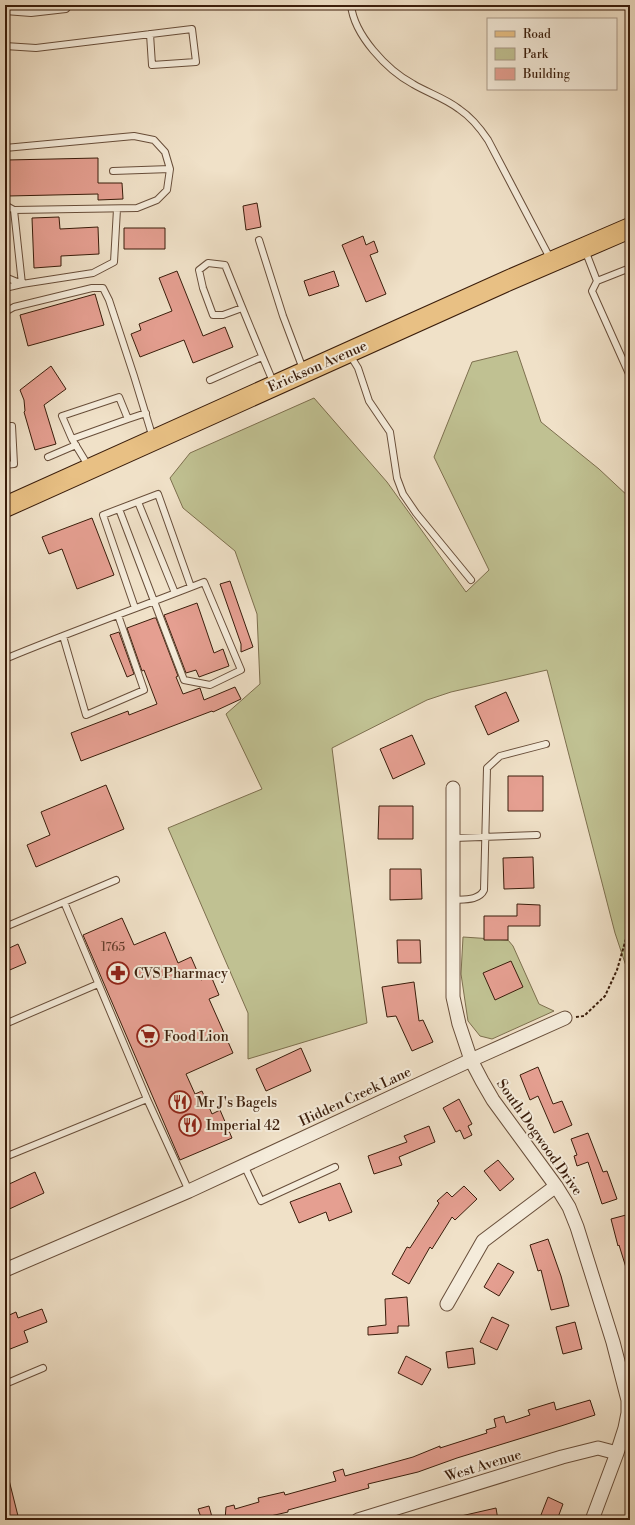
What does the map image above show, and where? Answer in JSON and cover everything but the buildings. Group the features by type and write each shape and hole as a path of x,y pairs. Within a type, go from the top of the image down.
{"main road":[{"name":"Erickson Avenue","path":"7,501 90,469 348,352 630,228"}],"street":[{"name":"South Dogwood Drive","path":"454,788 452,900 453,997 459,1024 471,1060 493,1100 556,1186 569,1207 577,1227 613,1342 628,1400 628,1414 625,1428 592,1520"},
{"name":"Hidden Creek Lane","path":"5,1270 189,1191 565,1018"},
{"path":"447,1304 483,1242 556,1186"},
{"name":"West Avenue","path":"358,1520 562,1457 598,1448 617,1453"}],"lane":[{"path":"5,11 31,13 66,9 69,5"},
{"path":"351,5 352,15 360,32 389,66 413,84 458,108 469,116 482,132 488,140 552,261"},
{"path":"5,46 36,48 150,34 192,29 196,62 152,65 150,34"},
{"path":"5,148 134,136 154,140 166,152 170,169 167,190 158,200 137,208 14,210 5,205"},
{"path":"113,170 170,169"},
{"path":"5,288 93,273 114,262 117,209"},
{"path":"14,210 22,284"},
{"path":"259,240 283,316 304,372"},
{"path":"584,247 598,281"},
{"path":"242,308 223,315 213,315 203,288 199,270 208,263 225,265 274,386"},
{"path":"630,268 598,281 592,291 630,376"},
{"path":"5,277 22,284"},
{"path":"5,312 14,307 38,301 92,288 103,288 109,300 154,439"},
{"path":"348,352 358,368 369,402 390,432 397,478 403,494 416,513 471,580"},
{"path":"210,380 262,357"},
{"path":"90,469 72,439 62,416 119,397 128,419"},
{"path":"72,439 146,413"},
{"path":"5,426 12,426 14,464 5,465"},
{"path":"48,456 76,445"},
{"path":"135,608 103,515 158,494 191,587"},
{"path":"138,502 175,593"},
{"path":"5,660 63,636 135,608 154,601 204,582 241,670 210,685 184,680 154,601 119,509"},
{"path":"63,636 86,715 144,690 118,615"},
{"path":"452,900 475,898 482,894 486,881 486,780 488,766 500,756 546,744"},
{"path":"454,838 537,835"},
{"path":"5,927 116,880"},
{"path":"64,902 147,1099 189,1191"},
{"path":"5,1024 98,984"},
{"path":"5,1157 147,1099"},
{"path":"244,1165 261,1201 335,1166"},
{"path":"5,1384 43,1368"}],"path":[{"path":"565,1018 584,1016 605,996 617,970 630,925"}],"green space":[{"path":"517,351 541,422 599,469 630,498 630,978 615,933 547,670 451,692 427,700 332,748 367,1023 248,1059 248,1013 168,828 262,789 226,714 260,684 257,614 235,551 183,508 170,478 190,453 314,398 387,482 466,592 489,570 434,457 472,362"},
{"path":"463,937 508,940 513,946 539,1004 554,1011 492,1039 480,1036 468,1021 461,974"}],"place":[{"name":"CVS Pharmacy","path":"118,973"},
{"name":"Food Lion","path":"148,1036"},
{"name":"Mr J's Bagels","path":"180,1102"},
{"name":"Imperial 42","path":"190,1125"}]}
